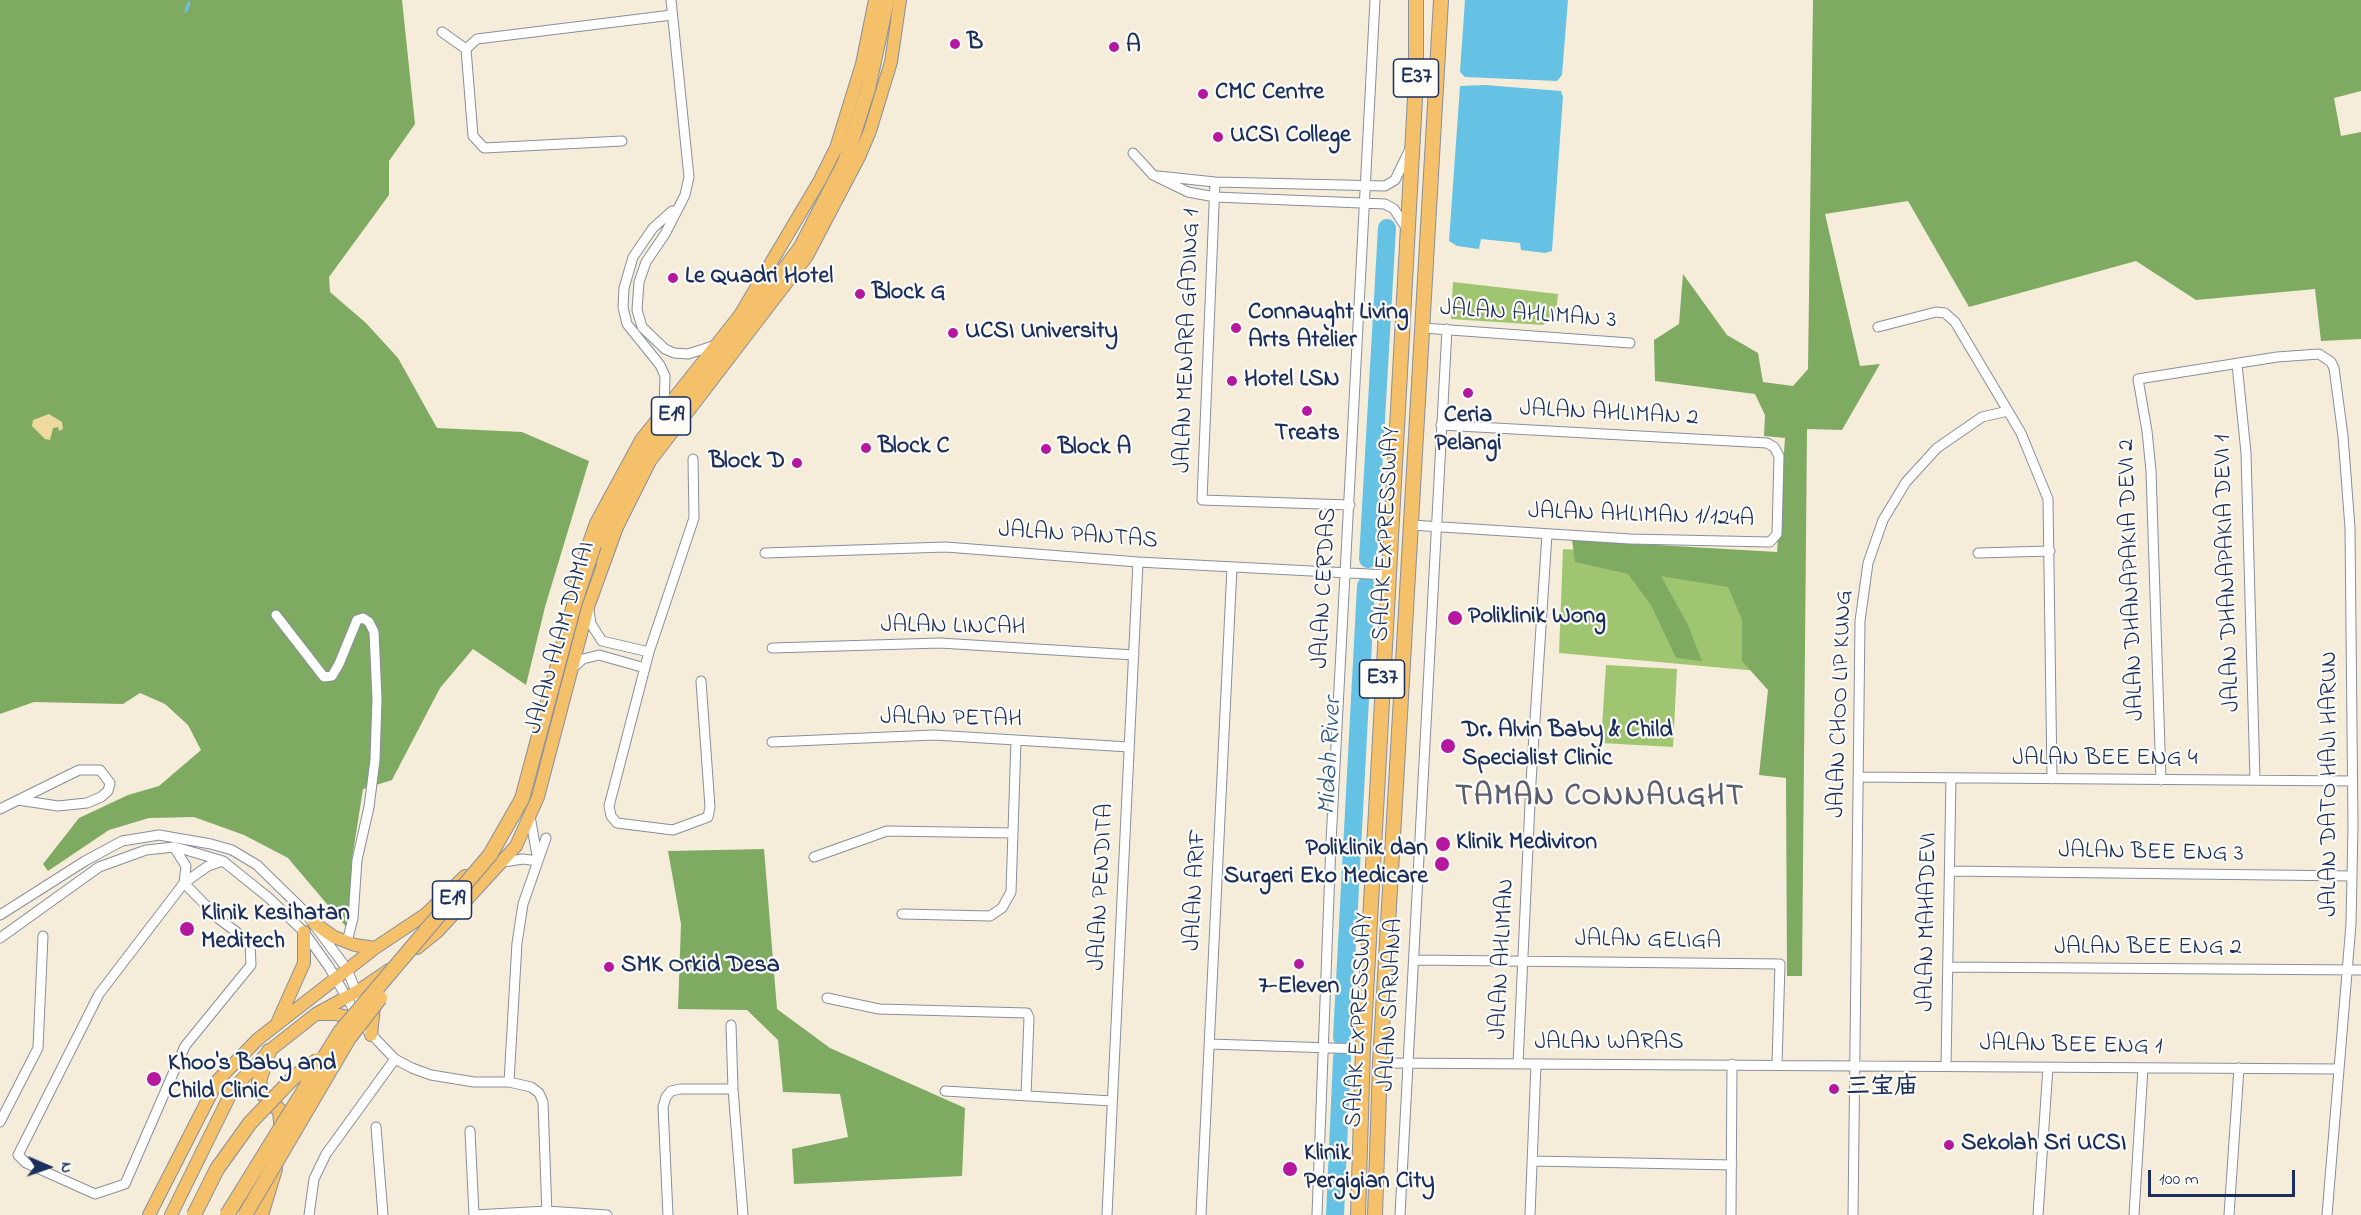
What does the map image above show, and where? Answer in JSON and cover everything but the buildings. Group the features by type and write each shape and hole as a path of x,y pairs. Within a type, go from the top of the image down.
{"highway":[{"name":"E19","path":"245,1215 349,1038 495,855 525,800 577,605 603,528 644,450 742,327 801,247 845,162 868,89 886,0"},
{"name":"E19","path":"227,1215 340,1032 490,855 522,799 574,604 600,527 640,449 740,325 798,246 841,161 865,89 886,0"},
{"name":"SALAK EXPRESSWAY","path":"1358,1215 1363,1049 1412,144 1416,0"},
{"name":"SALAK EXPRESSWAY","path":"1375,1215 1380,1063 1441,0"},
{"path":"194,1215 217,1168 250,1123 293,1078 349,1038"},
{"path":"261,1215 282,1131 280,1111 262,1093 259,1081 269,1051"}],"main road":[{"name":"JALAN ALAM DAMAI","path":"149,1215 218,1080 277,1024 335,977 426,914 443,899 473,868 499,832 526,776 543,719 579,567 596,523 641,440 740,315 784,246 836,148 862,64 874,0"},
{"name":"JALAN ALAM DAMAI","path":"171,1215 233,1089 269,1051 316,1014 384,974 438,931 516,846 538,797 588,608 617,527 650,461 807,256 860,157 891,62 900,0"},
{"path":"315,923 347,942 375,948"},
{"path":"277,1024 304,963 304,933"},
{"path":"371,1035 371,1018 384,974"},
{"path":"316,1014 335,1014 360,1020"}],"street":[{"path":"671,0 690,162 685,195 642,272 637,310 642,327 665,349 674,353 688,354 716,345"},
{"name":"JALAN CERDAS","path":"1317,1215 1331,842 1347,573 1363,187 1375,0"},
{"path":"466,49 477,39 672,15"},
{"path":"442,32 466,49"},
{"path":"466,49 473,136 484,148 622,141"},
{"path":"1153,175 1215,182 1385,186 1395,180 1412,144"},
{"path":"1133,153 1153,175 1188,192 1215,197 1385,204 1394,208 1407,230"},
{"name":"JALAN MENARA GADING 1","path":"1215,182 1202,500 1350,505"},
{"path":"664,411 665,376 660,365 627,324 623,307 624,288 630,267 646,237 676,208"},
{"path":"630,267 642,272"},
{"path":"624,288 638,291"},
{"path":"1878,327 1936,312 1945,313 1955,322 2021,434 2048,499 2052,779"},
{"name":"JALAN AHLIMAN 3","path":"1423,328 1630,343"},
{"name":"JALAN SARJANA","path":"1400,1215 1447,329"},
{"name":"JALAN DATO HAJI HARUN","path":"2236,364 2312,353 2325,357 2334,368 2340,413 2356,629 2352,781 2355,871 2327,1215"},
{"name":"JALAN DHANAPAKIA DEVI 2","path":"2161,780 2151,471 2138,379 2236,364"},
{"name":"JALAN DHANAPAKIA DEVI 1","path":"2236,364 2246,453 2255,780"},
{"name":"JALAN CHOO LIP KUNG","path":"1853,1215 1861,605 1868,563 1883,520 1906,482 1939,445 1982,417 2008,411"},
{"name":"JALAN AHLIMAN 2","path":"1441,425 1767,443 1774,447"},
{"name":"JALAN AHLIMAN 1/124A","path":"1411,525 1630,539 1770,542 1777,534 1779,456 1774,447"},
{"path":"693,459 694,518 649,652 609,806 610,816 617,823 673,830 708,818 710,807 701,681"},
{"path":"2350,528 2361,528"},
{"name":"JALAN AHLIMAN","path":"1518,1064 1531,782 1547,534"},
{"name":"JALAN PANTAS","path":"765,553 946,547 1138,562 1388,575"},
{"path":"1978,554 2050,551"},
{"name":"JALAN PENDITA","path":"1107,1215 1138,562"},
{"name":"JALAN ARIF","path":"1201,1215 1232,567"},
{"path":"588,608 591,624 602,641 649,652"},
{"path":"276,615 324,677 332,676 339,664 357,620 363,618 369,622 374,632 375,760 369,807 357,860 353,918 347,942"},
{"name":"JALAN LINCAH","path":"772,648 940,643 1134,655"},
{"path":"574,667 583,659 599,655 645,668"},
{"name":"JALAN PETAH","path":"772,742 934,735 1129,747"},
{"path":"902,914 990,916 997,913 1011,892 1016,741"},
{"path":"0,809 18,800 80,770 100,770 110,783 108,791 87,803 58,806 18,800"},
{"name":"JALAN BEE ENG 4","path":"1858,777 2352,781"},
{"name":"JALAN MAHADEVI","path":"1946,1066 1952,778"},
{"path":"530,815 538,861"},
{"path":"814,857 887,831 1013,833"},
{"path":"0,915 85,861 122,841 159,836 211,844 232,850 257,864 315,923 358,991 371,1035"},
{"path":"509,1082 522,904 546,838"},
{"path":"174,848 186,866 184,883"},
{"path":"0,938 99,867 146,850 174,848 222,861 252,883 304,933 335,977 360,1020 371,1035 395,1059 431,1075 474,1082 509,1082 531,1087 539,1093 543,1102 547,1213"},
{"path":"503,862 524,859 538,861"},
{"path":"184,883 219,919 250,942 251,965 185,1046 125,1185 95,1194 26,1163 18,1155 99,994 184,883 208,866 222,861"},
{"name":"JALAN BEE ENG 3","path":"1950,871 2355,871"},
{"path":"0,1122 38,1048 43,936"},
{"name":"JALAN GELIGA","path":"1414,960 1780,964 1777,1064"},
{"name":"JALAN BEE ENG 2","path":"1948,967 2361,970"},
{"path":"827,998 879,1009 1027,1013 1029,1018 1026,1096"},
{"path":"731,1025 733,1089 743,1215"},
{"path":"1209,1044 1363,1049"},
{"path":"309,1215 314,1179 326,1154 395,1059"},
{"name":"JALAN WARAS","path":"1380,1063 1802,1064"},
{"path":"1530,1215 1536,1064"},
{"path":"1731,1215 1732,1064"},
{"name":"JALAN BEE ENG 1","path":"1802,1064 2339,1070"},
{"path":"2038,1215 2048,1067"},
{"path":"2134,1215 2143,1068"},
{"path":"2229,1215 2239,1068"},
{"path":"668,1215 663,1107 666,1097 671,1091 680,1089 733,1089"},
{"path":"945,1091 1112,1101"},
{"path":"376,1127 383,1215"},
{"path":"470,1131 474,1215 547,1213 607,1215"},
{"path":"1532,1161 1732,1165"}],"green space":[{"path":"0,0 402,0 415,124 389,161 389,195 329,277 330,292 366,323 398,358 437,428 522,432 589,461 545,607 526,685 473,649 440,688 392,780 363,789 352,859 348,929 288,858 244,835 194,817 149,818 109,830 48,871 43,864 79,818 128,795 159,786 201,750 188,725 165,704 140,693 123,704 34,702 0,714"},
{"path":"1813,0 2361,0 2361,91 2334,98 2341,136 2361,132 2361,339 2321,341 2315,289 2196,300 2136,261 1969,307 1908,201 1825,214 1860,366 1880,364 1842,430 1807,429 1802,976 1787,976 1786,778 1759,775 1768,690 1742,661 1742,619 1728,587 1661,576 1688,625 1702,661 1676,658 1651,605 1628,574 1575,562 1572,540 1777,552 1785,438 1764,436 1765,415 1755,394 1655,381 1654,340 1679,324 1683,274 1727,335 1758,353 1763,382 1793,386 1808,369"},
{"path":"1453,282 1558,294 1556,315 1543,325 1451,319"},
{"path":"1563,549 1771,562 1780,673 1559,653"},
{"path":"1606,665 1677,669 1673,747 1601,743"},
{"path":"764,849 777,1009 830,1048 965,1108 962,1176 794,1184 792,1149 848,1137 840,1094 783,1092 778,1040 747,1010 678,1009 681,924 668,851"}],"sand":[{"path":"49,414 62,422 63,429 59,431 58,427 53,428 50,440 45,439 32,426 33,420"}],"water":[{"path":"1465,0 1568,0 1562,75 1557,81 1465,77 1460,72"},
{"path":"1485,85 1561,91 1563,97 1552,251 1545,253 1521,250 1520,243 1481,239 1479,249 1457,246 1449,241 1460,86"}],"waterway":[{"path":"186,11 189,3"},
{"name":"Midah River","path":"1368,559 1387,228"},
{"name":"Midah River","path":"1342,1037 1366,586"},
{"path":"1335,1215 1342,1058"}],"place":[{"name":"B","path":"955,44"},
{"name":"A","path":"1114,47"},
{"name":"CMC Centre","path":"1203,94"},
{"name":"UCSI College","path":"1218,137"},
{"name":"Le Quadri Hotel","path":"673,278"},
{"name":"Block G","path":"860,294"},
{"name":"Connaught Living Arts Atelier","path":"1236,328"},
{"name":"UCSI University","path":"953,333"},
{"name":"Hotel LSN","path":"1232,381"},
{"name":"Ceria Pelangi","path":"1468,393"},
{"name":"Treats","path":"1307,411"},
{"name":"Block C","path":"866,448"},
{"name":"Block A","path":"1046,449"},
{"name":"Block D","path":"797,463"},
{"name":"Poliklinik Wong","path":"1455,618"},
{"name":"Dr. Alvin Baby & Child Specialist Clinic","path":"1448,746"},
{"name":"Klinik Mediviron","path":"1443,844"},
{"name":"Poliklinik dan Surgeri Eko Medicare","path":"1442,864"},
{"name":"Klinik Kesihatan Meditech","path":"187,929"},
{"name":"7-Eleven","path":"1299,964"},
{"name":"SMK Orkid Desa","path":"609,967"},
{"name":"Khoo's Baby and Child Clinic","path":"154,1079"},
{"name":"三宝庙","path":"1834,1089"},
{"name":"Sekolah Sri UCSI","path":"1949,1145"},
{"name":"Klinik Pergigian City","path":"1290,1169"}],"district":[{"name":"TAMAN CONNAUGHT","path":"1600,799"}]}
